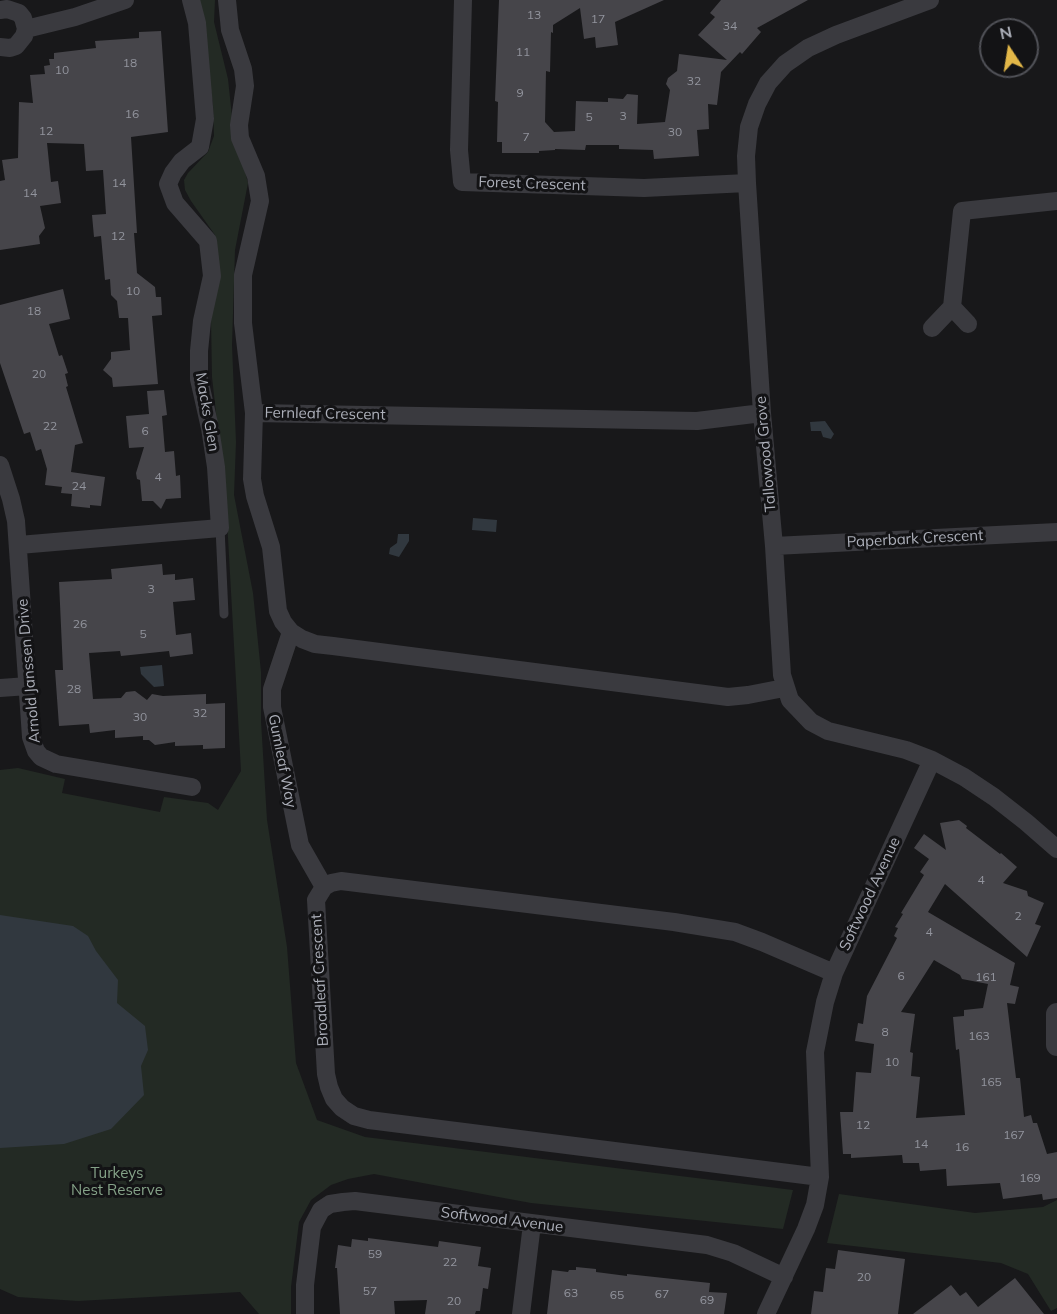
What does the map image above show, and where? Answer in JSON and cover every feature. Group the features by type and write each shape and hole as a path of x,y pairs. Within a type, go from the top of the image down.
{"street":[{"path":"26,29 75,17 125,0"},
{"name":"Macks Glen","path":"191,0 197,23 205,119 200,147 182,161 168,183 175,203 208,241 212,276 202,321 199,379 213,447 220,528"},
{"path":"227,0 230,30 243,69 245,86 239,125 240,138 256,176 260,201 243,275 243,323 254,413"},
{"name":"Forest Crescent","path":"464,0 459,150 462,182 644,188 747,183"},
{"name":"Tallowood Grove","path":"784,688 762,413 747,183 749,127 768,83 785,64 808,48 836,35 930,0"},
{"path":"1,50 21,42 26,29 23,18 10,7"},
{"path":"932,328 952,307 962,211 1057,201"},
{"path":"952,307 968,324"},
{"name":"Fernleaf Crescent","path":"291,632 278,611 271,547 252,479 254,413 697,421 762,413"},
{"name":"Arnold Janssen Drive","path":"0,465 11,499 19,545 31,737 36,751 41,757 65,766 192,787"},
{"path":"19,545 220,528"},
{"name":"Paperbark Crescent","path":"774,546 1057,532"},
{"path":"291,632 315,644 705,694 748,696 784,688 790,700 811,722 828,731 906,750 932,760 964,777 994,797 1057,849"},
{"name":"Gumleaf Way","path":"291,632 272,689 272,707 300,845 324,887"},
{"path":"0,688 28,686"},
{"name":"Softwood Avenue","path":"766,1314 806,1229 820,1178 815,1052 825,1002 834,973 932,760"},
{"path":"324,887 331,883 351,882 705,926 735,932 834,973"},
{"name":"Broadleaf Crescent","path":"324,887 319,893 316,909 326,1074 334,1099 354,1116 369,1120 820,1178"},
{"path":"1057,1014 1057,1045"},
{"name":"Softwood Avenue","path":"305,1314 305,1285 312,1227 321,1210 330,1204 355,1202 707,1245 733,1253 784,1276"},
{"path":"521,1314 532,1224"}],"lane":[{"name":"Macks Glen","path":"220,528 224,614"}],"green space":[{"name":"Turkeys Nest Reserve","path":"197,0 215,0 214,22 228,79 233,126 248,183 235,250 232,345 236,442 234,495 253,593 261,672 261,721 267,820 287,947 296,1063 317,1120 365,1137 793,1190 783,1229 531,1203 374,1174 331,1185 311,1200 299,1222 291,1287 291,1314 259,1314 240,1292 78,1301 18,1297 0,1289 0,770 18,768 65,779 62,793 160,812 164,797 208,803 218,810 241,771 226,502 212,377 211,320 215,235 191,201 185,190 184,180 208,152 214,136 213,105"},
{"path":"839,1194 975,1213 1043,1207 1057,1200 1057,1308 1051,1311 1028,1274 1001,1263 827,1243"}],"shaded area":[{"path":"825,421 834,434 831,439 823,437 821,431 811,431 810,422"},
{"path":"473,518 497,520 496,532 472,530"},
{"path":"398,534 409,534 409,541 399,557 389,554 390,548 397,543"},
{"path":"162,665 164,686 154,687 141,674 140,667"},
{"path":"0,915 73,926 88,936 96,951 118,980 117,1003 145,1026 148,1050 141,1066 144,1095 111,1129 64,1144 0,1148"}],"building":[{"path":"499,0 664,0 615,22 618,45 596,48 595,37 584,39 580,8 553,25 550,72 546,71 545,122 554,132 575,131 576,101 608,102 608,98 623,99 627,94 638,95 637,124 665,122 670,90 666,84 668,78 677,71 679,54 727,60 698,35 715,17 710,13 721,0 808,0 757,28 761,32 742,54 740,52 721,72 717,105 708,104 709,129 697,130 699,156 654,159 653,150 619,149 619,145 586,145 585,150 555,149 539,151 539,153 502,153 502,142 497,142 498,102 495,101"},
{"path":"161,31 168,132 131,137 137,273 155,287 156,297 161,297 162,315 152,316 158,384 113,387 112,378 103,370 111,359 111,352 130,350 128,318 119,318 117,301 111,295 110,279 105,280 101,236 94,237 92,215 106,214 103,170 86,171 84,144 47,143 51,182 58,181 61,203 40,206 45,228 39,236 40,244 0,250 0,181 5,180 2,160 18,158 19,102 33,103 30,75 45,74 44,66 50,65 49,59 54,59 54,53 96,48 95,41 139,38 139,32"},
{"path":"63,289 70,319 49,324 59,356 62,355 68,373 65,374 68,386 66,387 83,443 75,445 71,472 105,477 101,506 90,505 90,508 71,506 72,494 61,493 62,487 45,485 47,469 41,449 36,451 30,432 24,434 0,363 0,305"},
{"path":"164,390 167,415 162,416 165,452 174,451 176,476 180,475 181,498 166,499 161,509 153,501 142,501 140,480 137,479 136,473 144,447 129,448 126,416 149,414 147,391"},
{"path":"162,564 163,575 175,574 175,580 193,578 195,600 173,602 176,635 191,633 193,654 170,657 169,651 121,656 120,651 89,653 93,699 121,698 126,692 135,691 147,700 152,694 163,696 206,694 206,704 225,703 225,748 203,749 203,745 175,746 175,742 155,745 149,740 143,740 143,736 115,738 115,730 90,733 89,724 59,726 55,670 63,670 59,582 112,579 111,569"},
{"path":"959,820 967,826 966,828 1017,867 1003,883 1027,891 1028,896 1044,903 1035,924 1041,926 1027,957 945,884 928,912 1015,963 1010,985 1019,987 1015,1004 1007,1003 1016,1078 1020,1078 1024,1117 1031,1115 1033,1123 1037,1123 1047,1154 1057,1152 1057,1198 1043,1200 1042,1194 1003,1199 1000,1183 947,1186 946,1169 920,1171 919,1163 903,1163 902,1155 851,1158 851,1154 843,1154 840,1112 853,1112 856,1072 871,1073 874,1044 855,1041 858,1023 863,1024 867,996 897,938 894,936 898,928 895,927 903,914 901,913 924,875 920,872 929,859 914,848 924,834 946,850 940,823","holes":["934,960 960,975 962,979 988,984 983,1008 964,1010 964,1016 953,1017 956,1050 959,1049 965,1115 916,1118 920,1077 911,1076 913,1053 910,1052 915,1014 901,1012"]},
{"path":"368,1238 438,1247 439,1241 481,1247 478,1266 491,1268 488,1289 483,1288 480,1311 476,1311 475,1314 425,1314 427,1300 394,1301 395,1314 340,1314 337,1268 335,1268 338,1245 351,1247 352,1239 368,1241"},
{"path":"838,1250 905,1259 898,1314 811,1314 814,1291 823,1292 826,1268 835,1269"},
{"path":"576,1267 627,1276 627,1274 710,1283 709,1292 727,1293 724,1314 547,1314 552,1270 568,1272 576,1270"},
{"path":"1015,1278 1044,1314 913,1314 951,1285 960,1296 966,1292 978,1307"}]}
